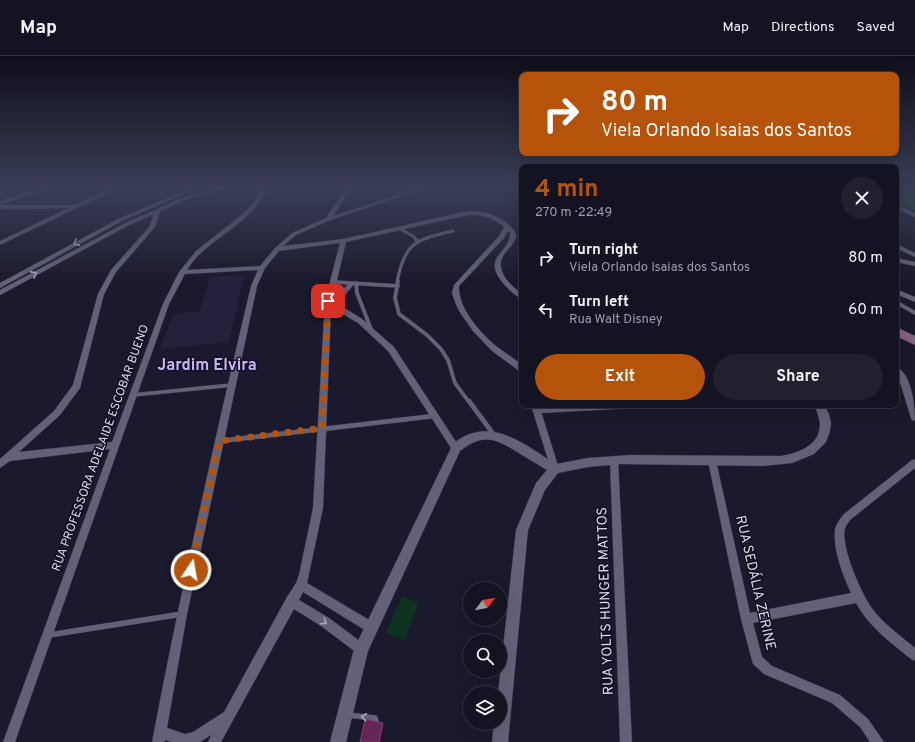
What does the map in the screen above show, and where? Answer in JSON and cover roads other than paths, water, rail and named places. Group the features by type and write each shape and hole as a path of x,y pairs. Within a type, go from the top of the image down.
{"main road":[{"path":"899,333 915,341"}],"street":[{"path":"0,243 51,218"},
{"path":"0,286 125,218"},
{"path":"0,293 100,238 141,218"},
{"path":"0,464 57,413 77,386 101,294 113,271 152,227 155,218"},
{"name":"RUA PROFESSORA ADELAIDE ESCOBAR BUENO","path":"9,742 166,304 182,272 198,253 240,218"},
{"path":"227,717 195,738 185,740 159,737 182,614 254,286 262,268 277,249 294,234 331,218"},
{"path":"277,249 343,241 444,218"},
{"path":"496,218 507,227 514,236 501,255 498,263 498,272 503,281 519,294"},
{"path":"507,227 502,237 456,286 454,293 457,302 483,338 494,349 519,368"},
{"path":"214,742 301,585 312,542 318,508 332,282 343,241"},
{"path":"899,247 915,255"},
{"path":"899,261 915,264"},
{"path":"182,272 262,268"},
{"path":"331,303 354,283"},
{"path":"899,292 915,300"},
{"path":"331,303 371,329 391,349 456,448"},
{"path":"510,360 519,360"},
{"path":"899,373 903,378 915,418"},
{"path":"536,408 555,469"},
{"path":"500,742 522,530 540,487 555,469 587,462 614,460 712,461 791,458 804,454 815,447 823,438 827,419 822,408"},
{"path":"338,742 361,649 456,448 472,437 494,435 503,438 555,469"},
{"path":"9,457 116,445"},
{"name":"RUA YOLTS HUNGER MATTOS","path":"614,460 626,742"},
{"name":"RUA SEDÁLIA ZERINE","path":"712,461 746,619 759,664 768,670 801,682 836,699 864,723 878,742"},
{"path":"915,463 847,517 842,523 841,541 846,562 859,597 868,613 877,623 915,655"},
{"path":"301,585 372,628"},
{"path":"746,619 859,597"},
{"path":"291,601 325,622 361,649"}],"lane":[{"path":"400,229 413,236 417,241"},
{"path":"453,232 417,241 408,249 399,273 396,307 399,314 425,332 447,358 455,383 494,435"},
{"path":"332,282 398,286"},
{"path":"354,283 371,329"},
{"path":"899,304 915,313"},
{"path":"133,395 232,385"},
{"path":"219,441 434,416"},
{"path":"47,635 182,614"},
{"path":"346,714 375,718 377,724"}],"district":[{"name":"Jardim Elvira","path":"207,366"}]}
